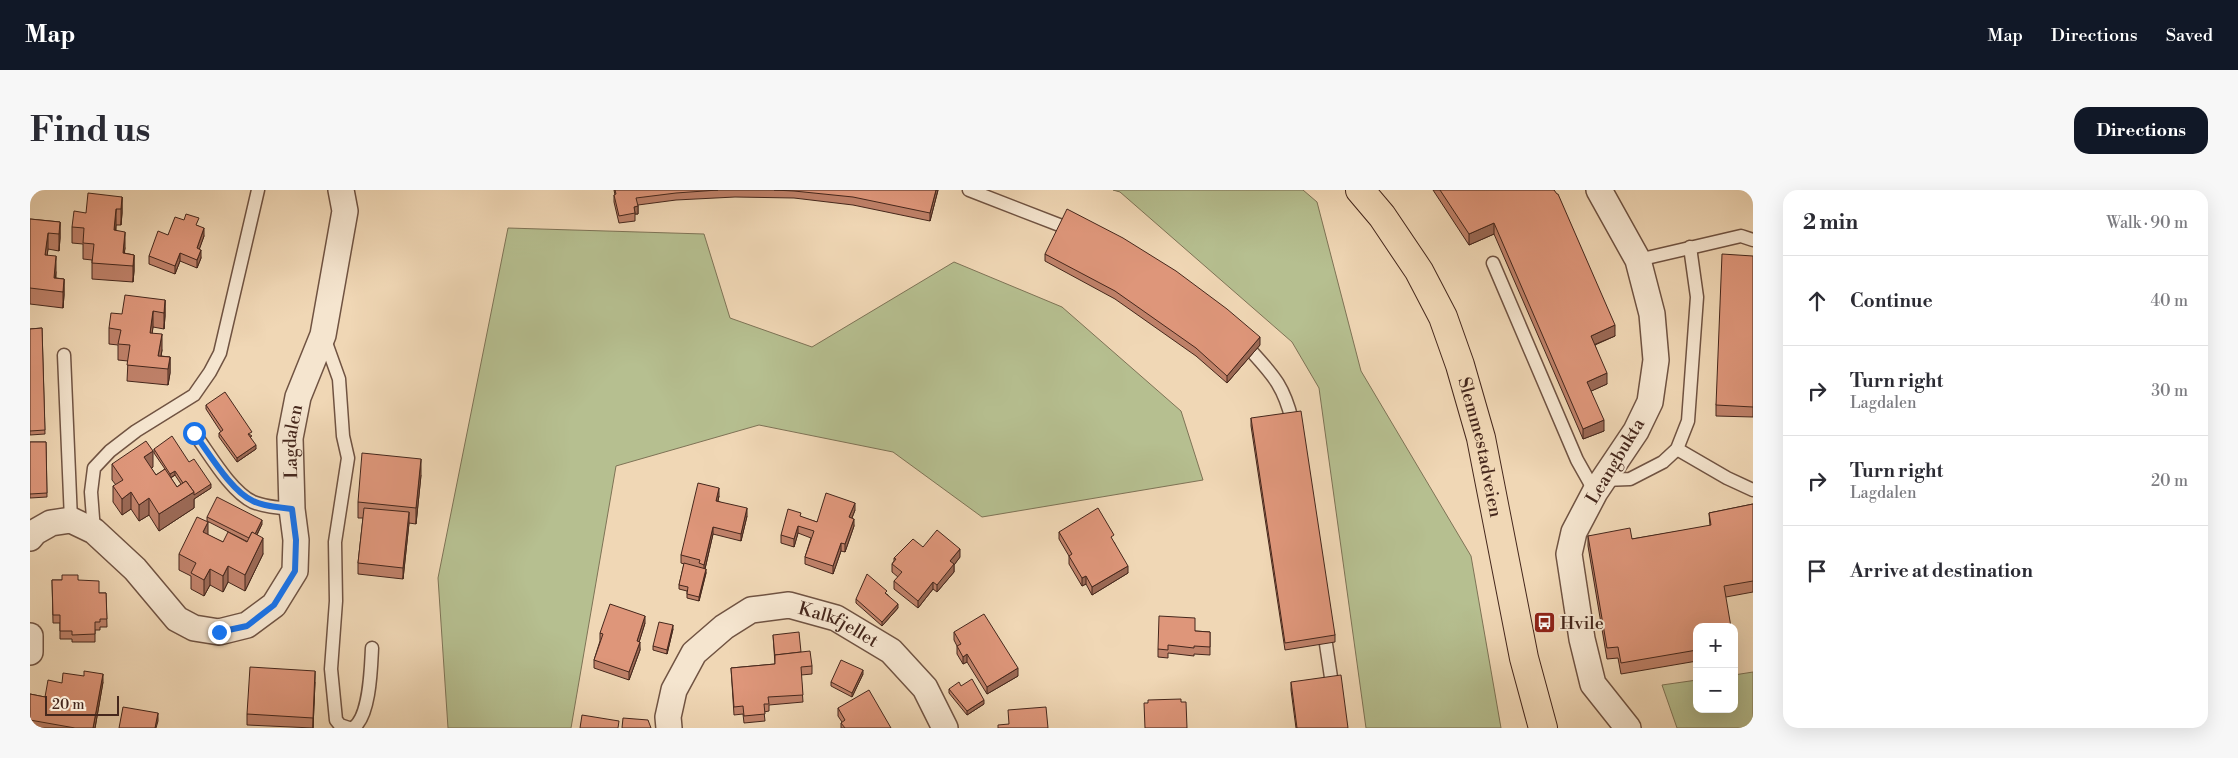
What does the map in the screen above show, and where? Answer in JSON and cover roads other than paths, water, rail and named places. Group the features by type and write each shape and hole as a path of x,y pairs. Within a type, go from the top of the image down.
{"main road":[{"name":"Slemmestadveien","path":"1360,190 1382,216 1419,271 1443,317 1460,365 1480,438 1524,658 1544,728"}],"street":[{"name":"Lagdalen","path":"71,520 94,531 135,568 177,618 194,628 219,632 247,626 274,605 295,571 296,540 292,509 290,438 298,397 323,334 345,211 342,190"},
{"name":"Leangbukta","path":"1599,190 1638,260 1652,314 1656,360 1650,402 1636,431 1599,486 1574,532 1569,554 1582,639 1593,684 1628,728"},
{"path":"30,538 35,532 50,523 71,520"},
{"name":"Kalkfjellet","path":"669,728 668,718 674,690 694,654 724,627 751,610 790,605 836,618 892,651 925,688 945,728"},
{"path":"30,636 30,652"}],"lane":[{"path":"94,531 91,492 94,468 110,451 136,431 194,395 220,353 258,190"},
{"path":"969,190 1062,226"},
{"path":"1638,260 1741,236 1753,240"},
{"path":"1493,263 1577,460 1599,486 1630,479 1663,462 1677,449 1688,421 1697,297 1690,247"},
{"path":"323,334 339,379 343,436 348,458 335,542 336,601 332,669 336,720 340,725 351,728 358,724 361,718 367,694 372,648"},
{"path":"1253,353 1275,376 1286,398 1292,420"},
{"path":"64,355 71,520"},
{"path":"194,433 232,484 252,501 269,506 292,509"},
{"path":"1677,449 1727,478 1753,490"},
{"path":"1326,644 1332,684"}],"place":[{"name":"Hvile","path":"1544,623"}]}
